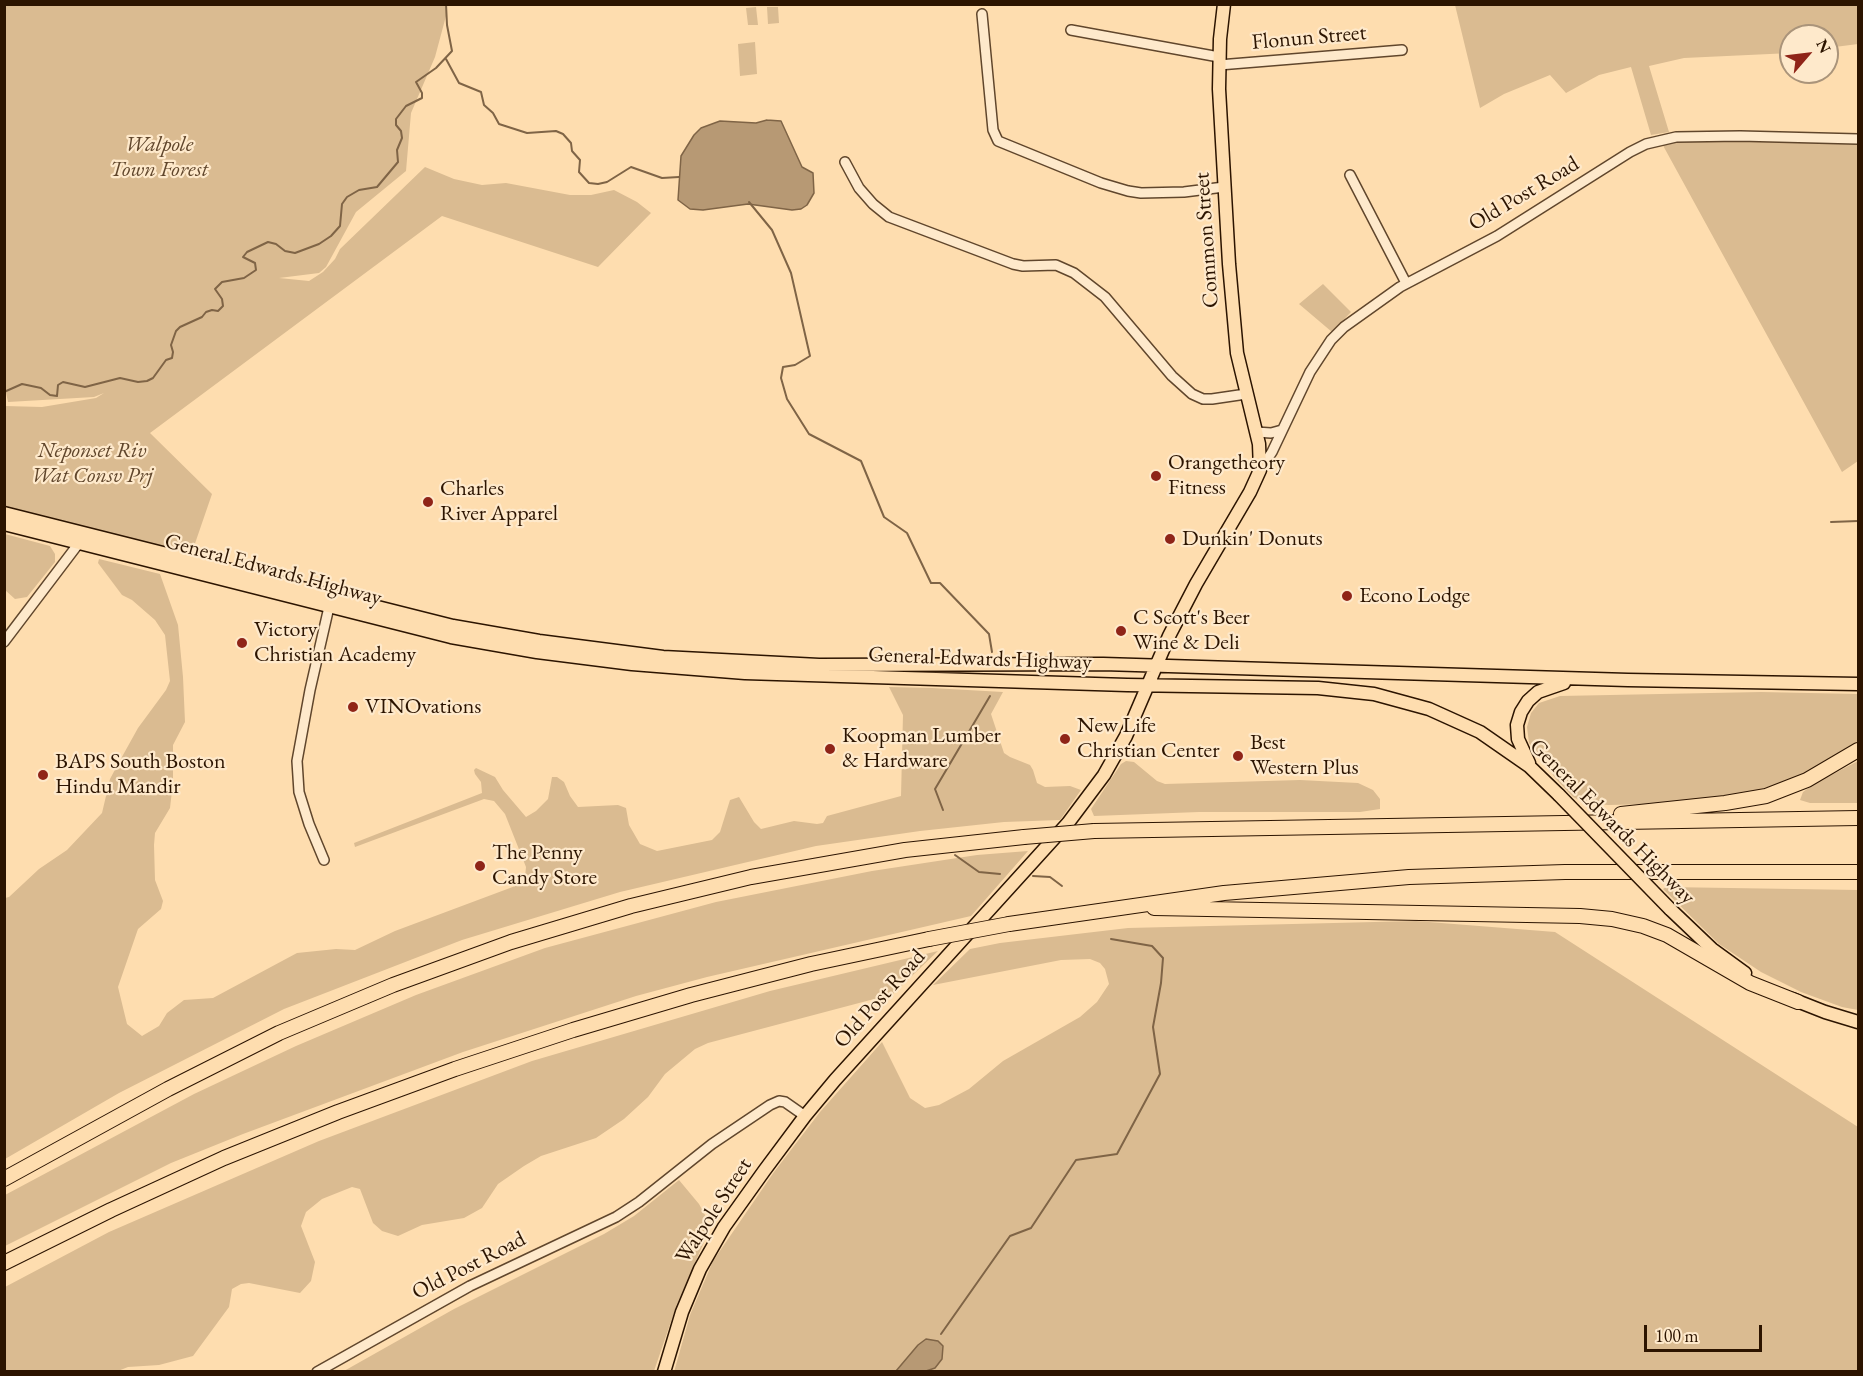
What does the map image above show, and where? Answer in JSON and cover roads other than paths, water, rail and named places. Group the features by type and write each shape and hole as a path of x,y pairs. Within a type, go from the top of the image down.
{"highway":[{"path":"1571,822 1766,796 1807,780 1858,750"},
{"path":"4,1179 168,1089 279,1033 375,992 511,942 631,906 751,877 895,851 1094,831 1858,818"},
{"path":"4,1263 140,1196 224,1158 329,1115 454,1069 662,1003 801,967 929,939 1119,907 1285,886 1461,875 1596,872 1858,872"},
{"path":"1119,907 1612,919 1643,926 1667,935 1750,983 1798,1002"}],"main road":[{"name":"Common Street","path":"1224,4 1219,61 1224,187 1235,334 1246,394 1260,448 1260,470"},
{"name":"Old Post Road","path":"805,1116 1080,809 1104,775 1120,747 1173,629 1260,470"},
{"name":"General Edwards Highway","path":"4,513 453,626 597,650 693,659 819,665 1156,665 1628,680 1858,684"},
{"name":"General Edwards Highway","path":"4,524 395,624 548,654 652,667 745,673 1332,689 1388,697 1429,709 1467,726 1505,748 1535,771 1700,939 1735,967 1798,1002 1858,1022"},
{"path":"1535,771 1523,754 1517,734 1521,712 1531,698 1542,690 1560,684 1628,680"},
{"name":"Walpole Street","path":"663,1371 691,1289 712,1247 748,1192 805,1116"}],"street":[{"path":"982,14 993,130 998,141 1101,183 1128,191 1184,192 1224,187"},
{"name":"Flonun Street","path":"1071,30 1142,44 1184,49 1219,61 1402,50"},
{"name":"Old Post Road","path":"1260,470 1272,452 1310,372 1331,340 1357,316 1406,283 1489,240 1630,152 1660,140 1695,136 1858,139"},
{"path":"845,162 859,189 888,217 1013,264 1056,265 1074,273 1105,297 1172,376 1192,394 1203,399 1246,394"},
{"path":"1350,175 1406,283"},
{"path":"1256,432 1271,433 1282,430"},
{"path":"4,642 79,543"},
{"path":"324,860 299,792 297,761 329,607"},
{"name":"Old Post Road","path":"317,1371 470,1286 616,1217 639,1202 712,1144 770,1105 779,1101 785,1102 805,1116"}],"waterway":[{"path":"4,392 22,384 41,388 50,395 57,396 58,385 63,382 85,387 120,378 138,382 147,381 153,378 166,360 172,358 171,345 180,327 202,317 206,312 218,311 223,306 222,299 215,289 222,282 244,278 256,270 255,263 243,257 247,252 268,242 276,244 285,251 295,253 319,244 331,236 340,226 342,204 347,197 359,190 377,187 398,162 397,150 402,138 401,131 396,125 396,119 406,106 422,98 416,82 436,68 452,51 446,4"},
{"path":"446,59 459,83 481,92 484,105 493,113 499,124 527,133 556,131 563,134 580,160 579,172 589,183 607,182 631,167 662,178 679,177"},
{"path":"749,202 772,230 791,273 810,356 795,365 783,367 781,378 787,399 809,434 861,461 884,517 907,533 931,583 940,583 989,634 992,652"},
{"path":"1831,522 1858,521"},
{"path":"943,810 935,789 990,696"},
{"path":"955,855 979,872 1000,874"},
{"path":"1033,876 1050,877 1062,886"},
{"path":"941,1334 1010,1236 1031,1228 1076,1160 1117,1154 1160,1074 1153,1027 1163,958 1152,946 1111,939"}],"place":[{"name":"Orangetheory Fitness","path":"1156,476"},
{"name":"Charles River Apparel","path":"428,502"},
{"name":"Dunkin' Donuts","path":"1170,539"},
{"name":"Econo Lodge","path":"1347,596"},
{"name":"C Scott's Beer Wine & Deli","path":"1121,631"},
{"name":"Victory Christian Academy","path":"242,643"},
{"name":"VINOvations","path":"353,707"},
{"name":"New Life Christian Center","path":"1065,739"},
{"name":"Koopman Lumber & Hardware","path":"830,749"},
{"name":"Best Western Plus","path":"1238,756"},
{"name":"BAPS South Boston Hindu Mandir","path":"43,775"},
{"name":"The Penny Candy Store","path":"480,866"}],"park label":[{"name":"Walpole Town Forest","path":"159,158"},
{"name":"Neponset Riv Wat Consv Prj","path":"92,464"}]}
